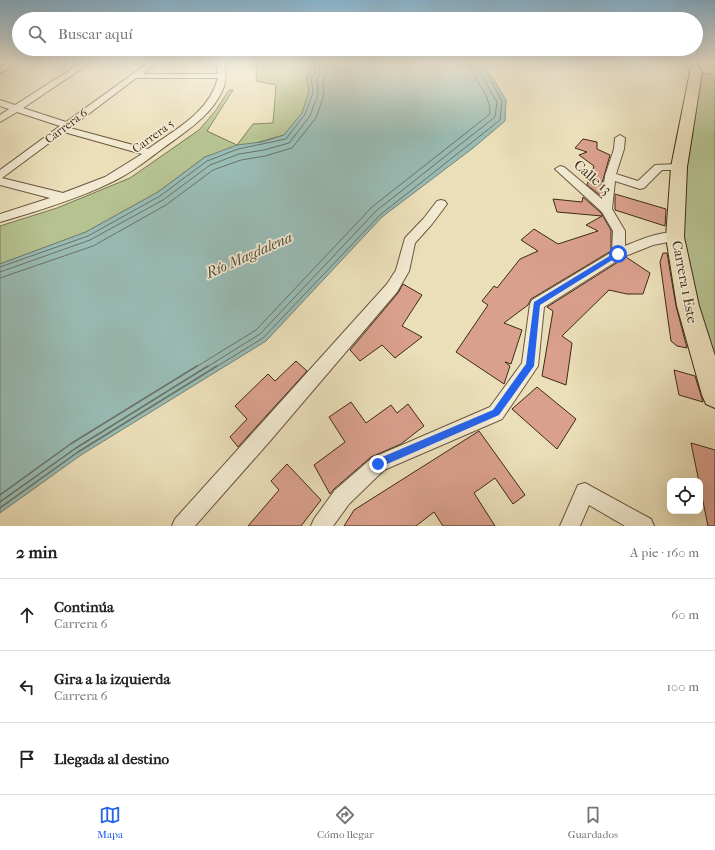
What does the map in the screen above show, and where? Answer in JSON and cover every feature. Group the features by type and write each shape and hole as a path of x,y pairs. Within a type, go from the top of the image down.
{"main road":[{"name":"Carrera 1 Este","path":"693,88 679,167 675,237 688,306 715,395"}],"street":[{"path":"0,119 48,88"},
{"name":"Carrera 6","path":"0,175 118,88"},
{"name":"Carrera 5","path":"0,218 101,183 127,170 192,123 211,102 220,88"},
{"path":"0,103 65,127 150,153"},
{"path":"618,254 619,231 606,209 610,176 619,148 620,138"},
{"path":"610,176 640,184 658,167 679,167"},
{"name":"Calle 13","path":"560,169 606,209"},
{"path":"0,181 63,197"},
{"path":"182,526 264,435 392,288 402,270 409,242 441,204"},
{"path":"321,526 342,497 378,464 496,412 530,366 537,304 618,254 650,241 665,237 675,237"},
{"path":"570,526 585,492 644,526"}],"green space":[{"path":"276,88 308,88 309,92 302,113 284,135 205,157 158,192 86,232 0,264 0,226 57,208 130,178 199,130 216,110 229,90 233,90 207,131 237,145 253,124 273,123"},
{"path":"693,88 715,88 715,395 688,306 679,167"}],"water":[{"name":"Río Magdalena","path":"308,88 499,88 506,100 505,121 473,148 382,217 266,341 81,455 0,513 0,264 86,232 158,192 205,157 237,145 262,142 284,135 302,113 309,92"}],"building":[{"path":"583,139 597,142 597,149 610,155 600,190 602,190 601,196 587,185 594,166 579,155 587,152 575,148"},
{"path":"615,194 666,209 665,226 615,210"},
{"path":"583,197 601,213 611,230 611,251 531,299 528,305 504,323 522,330 511,364 505,362 510,366 504,384 456,352 488,305 482,301 494,286 497,288 520,259 538,251 521,240 534,229 558,244 598,231 586,225 602,216 557,212 553,199 582,202"},
{"path":"663,253 667,253 676,306 687,348 677,346 671,341 660,262"},
{"path":"626,257 650,273 643,294 627,294 609,290 562,336 572,343 566,385 542,376 553,311 547,307"},
{"path":"403,284 422,295 402,326 422,337 395,358 382,345 360,361 350,350 398,293"},
{"path":"296,361 307,371 238,447 230,437 247,419 235,406 268,374 275,381"},
{"path":"674,370 695,376 703,402 679,395"},
{"path":"537,387 576,419 557,449 512,409"},
{"path":"351,402 366,423 391,405 397,413 408,404 424,426 401,444 371,457 330,494 314,465 345,442 329,417"},
{"path":"479,431 525,495 513,504 495,478 474,493 495,526 443,526 434,512 416,526 344,526 354,510"},
{"path":"691,443 715,450 715,526 708,526 703,502 703,478 698,478"},
{"path":"287,464 321,500 301,526 248,526 279,490 271,481"}],"route":[{"path":"378,464 496,412 530,366 537,304 618,254"}]}
